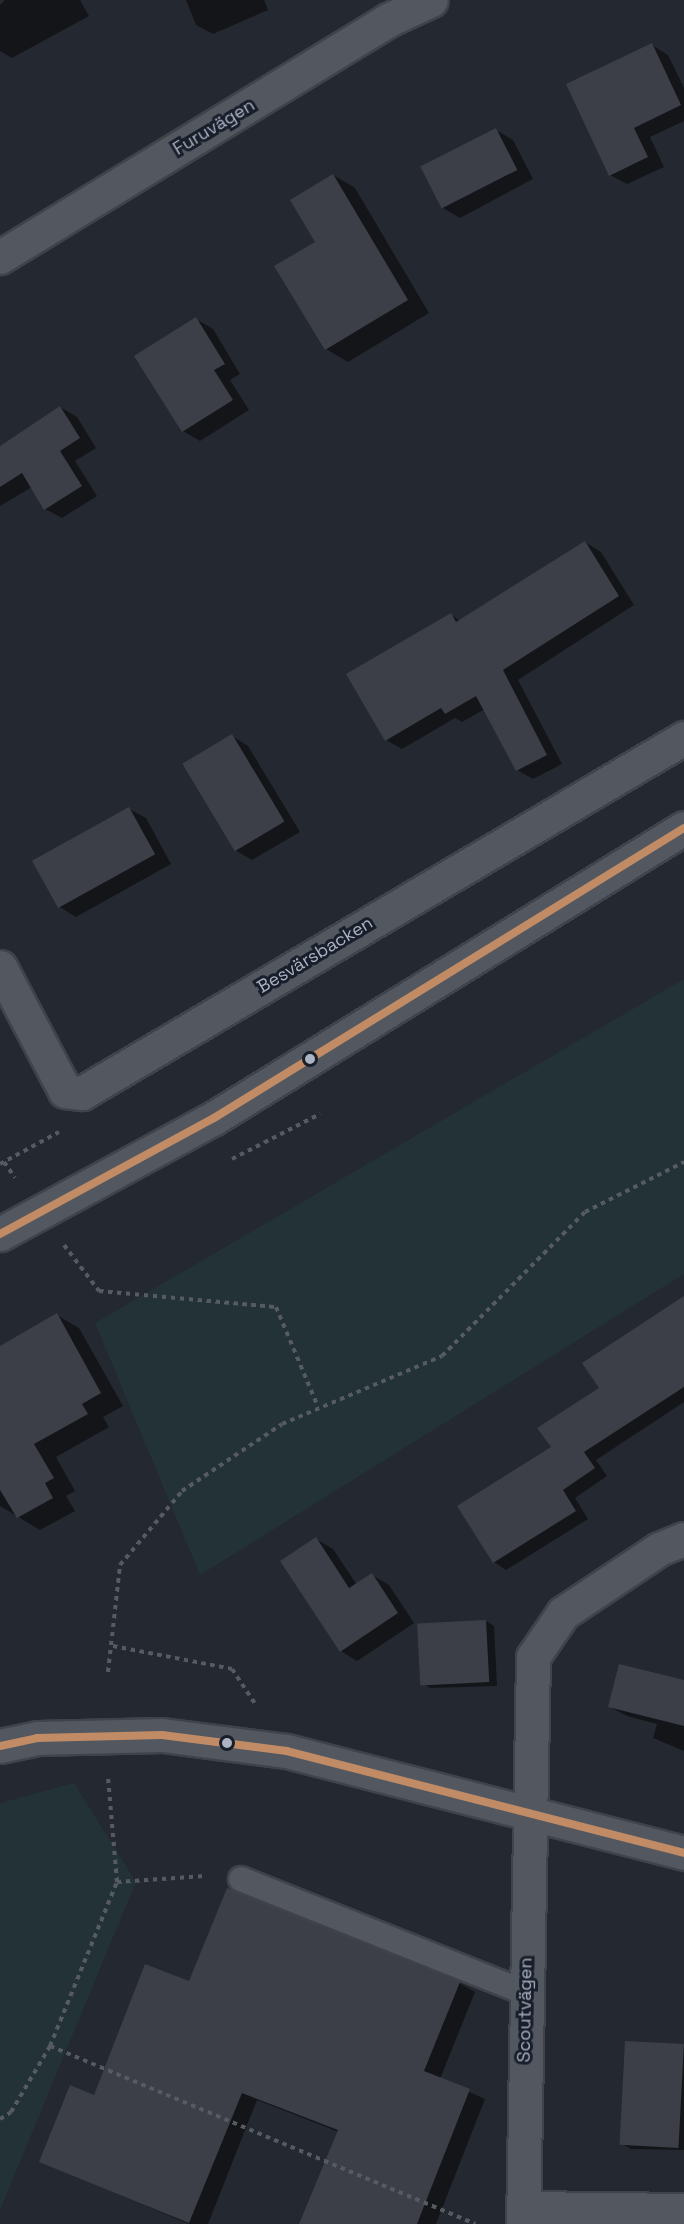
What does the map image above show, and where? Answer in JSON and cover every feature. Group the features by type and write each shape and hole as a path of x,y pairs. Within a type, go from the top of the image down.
{"street":[{"name":"Furuvägen","path":"0,257 383,10 431,0"},
{"name":"Besvärsbacken","path":"0,967 65,1091 82,1093 684,738"},
{"path":"0,1234 214,1118 684,828"},
{"name":"Scoutvägen","path":"684,1539 658,1549 563,1613 533,1657 531,1812 524,1992 523,2216 684,2210"},
{"path":"0,1746 37,1738 162,1735 287,1751 684,1853"}],"lane":[{"path":"241,1879 524,1992"}],"path":[{"path":"4,1162 99,1291 276,1307 318,1407"},
{"path":"108,1672 113,1646 120,1565 182,1491 282,1424 442,1356 585,1212 684,1162"},
{"path":"113,1646 232,1669 287,1751"},
{"path":"0,2119 11,2112 50,2046 117,1882 108,1773"},
{"path":"117,1882 186,1875 241,1879"},
{"path":"50,2046 475,2224"}],"shaded area":[{"path":"684,979 684,1274 200,1575 95,1323"},
{"path":"74,1783 136,1882 0,2210 0,1803"}],"building":[{"path":"652,43 681,105 634,128 648,157 609,176 566,84"},
{"path":"496,128 517,170 442,208 420,167"},
{"path":"333,174 408,300 325,350 274,266 315,242 290,200"},
{"path":"196,317 225,364 214,370 233,400 182,432 134,356"},
{"path":"60,406 80,438 60,451 82,486 44,510 22,473 0,487 0,446"},
{"path":"585,541 619,596 503,670 547,755 516,771 476,696 445,714 441,708 385,741 346,674 451,613 456,622"},
{"path":"232,734 285,821 235,851 182,764"},
{"path":"129,807 155,854 58,908 32,861"},
{"path":"684,1296 684,1387 584,1452 595,1468 563,1490 576,1511 493,1563 457,1506 551,1447 537,1428 599,1388 582,1363"},
{"path":"57,1313 101,1393 82,1404 88,1414 34,1444 54,1478 45,1483 53,1498 17,1518 0,1490 0,1346"},
{"path":"316,1537 349,1588 372,1573 398,1613 340,1652 280,1561"},
{"path":"486,1620 489,1682 420,1686 417,1624"},
{"path":"619,1664 684,1680 684,1726 608,1707"},
{"path":"227,1888 460,1982 424,2071 470,2089 417,2224 299,2224 338,2130 242,2093 189,2223 39,2162 70,2085 94,2095 145,1964 189,1981"},
{"path":"625,2041 684,2044 678,2148 620,2145"}],"transit line":[{"path":"0,1234 214,1118 684,828"},
{"path":"0,1746 37,1738 162,1735 287,1751 684,1853"}]}
